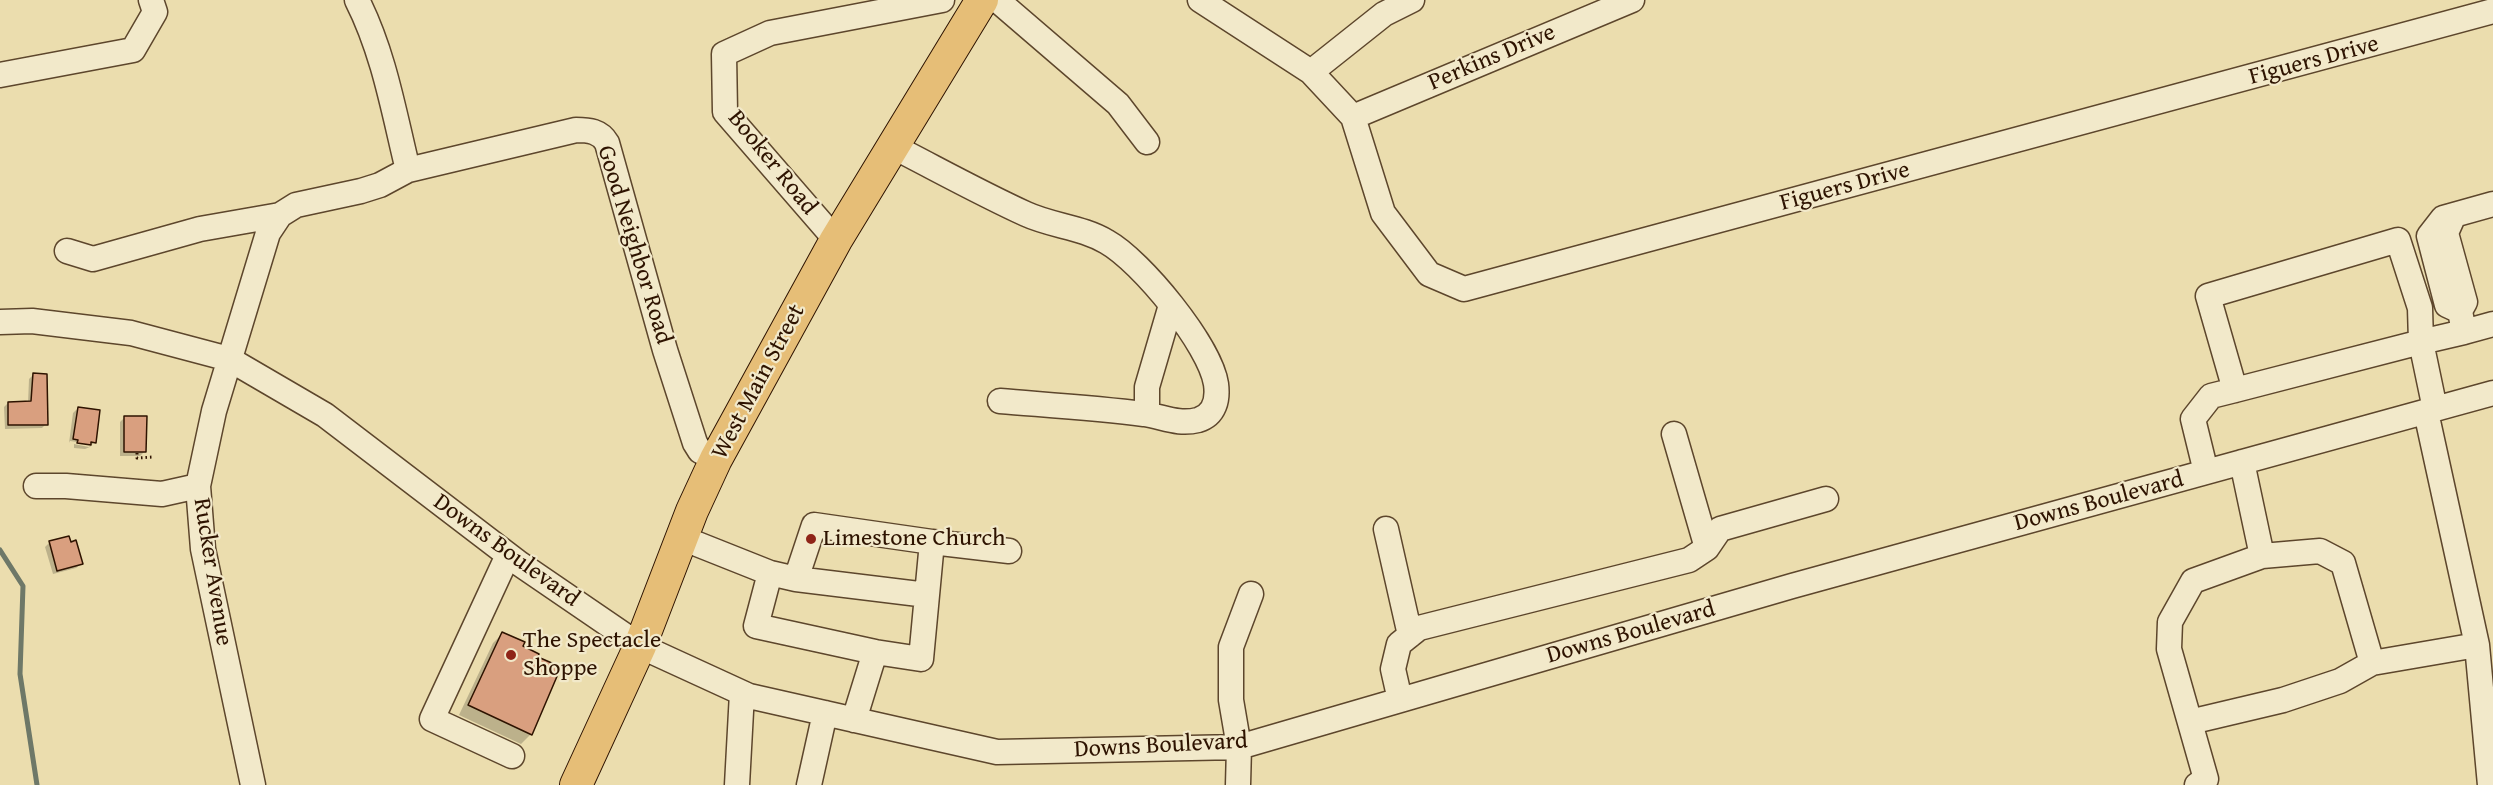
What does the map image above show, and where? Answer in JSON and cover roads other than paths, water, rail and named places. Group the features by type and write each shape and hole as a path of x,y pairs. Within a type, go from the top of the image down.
{"main road":[{"name":"West Main Street","path":"576,785 639,646 716,459 836,240 982,0"}],"street":[{"path":"0,75 133,50 154,12 151,0"},
{"path":"357,0 366,17 384,69 408,170"},
{"name":"Booker Road","path":"836,240 725,112 724,54 771,33 942,0"},
{"path":"997,0 1118,104 1147,141"},
{"name":"Figuers Drive","path":"1200,0 1311,72 1353,117 1383,213 1429,274 1464,289 2493,11"},
{"path":"1311,72 1384,14 1412,0"},
{"name":"Perkins Drive","path":"1353,117 1632,0"},
{"name":"Good Neighbor Road","path":"67,251 93,259 200,229 280,215 296,205 380,185 408,170 576,130 592,131 604,138 665,350 695,443 700,451 716,459"},
{"path":"892,146 1028,215 1107,242 1134,262 1171,305 1196,339 1215,378 1218,397 1211,412 1200,419 1180,423 1147,414 1000,401"},
{"path":"2462,322 2447,305 2429,236 2443,218 2493,204"},
{"path":"229,359 268,233 280,215"},
{"path":"2235,390 2208,296 2398,240 2420,309 2421,342 2430,410 2477,645 2490,785"},
{"path":"1147,414 1147,387 1152,364 1171,305"},
{"name":"Downs Boulevard","path":"0,322 32,321 131,333 229,359 326,415 508,555 639,646 742,693 997,752 1239,747 1803,583 2493,393"},
{"path":"2206,472 2193,419 2211,396 2421,342 2462,322 2493,324"},
{"name":"Rucker Avenue","path":"229,359 214,411 198,486 203,549 253,785"},
{"path":"1674,434 1707,548"},
{"path":"2242,462 2262,556"},
{"path":"36,486 66,486 162,494 198,486"},
{"path":"1400,700 1393,669 1400,644 1419,628 1689,560 1707,548 1720,529 1826,499"},
{"path":"796,579 814,525 1009,551"},
{"path":"1386,529 1410,635"},
{"path":"682,538 770,573 796,579 927,595"},
{"path":"770,573 756,626 875,652 921,659 932,542"},
{"path":"2197,785 2206,779 2169,649 2170,622 2193,581 2262,556 2320,550 2343,563 2372,663"},
{"path":"508,555 432,719 512,756"},
{"path":"1238,785 1239,747 1231,700 1232,647 1251,594"},
{"path":"2190,722 2283,700 2340,681 2372,663 2477,645"},
{"path":"854,720 875,652"},
{"path":"737,785 742,693"},
{"path":"810,785 825,713"}],"waterway":[{"path":"0,550 23,586 20,674 37,785"}],"place":[{"name":"Limestone Church","path":"811,539"},
{"name":"The Spectacle Shoppe","path":"511,655"}]}
